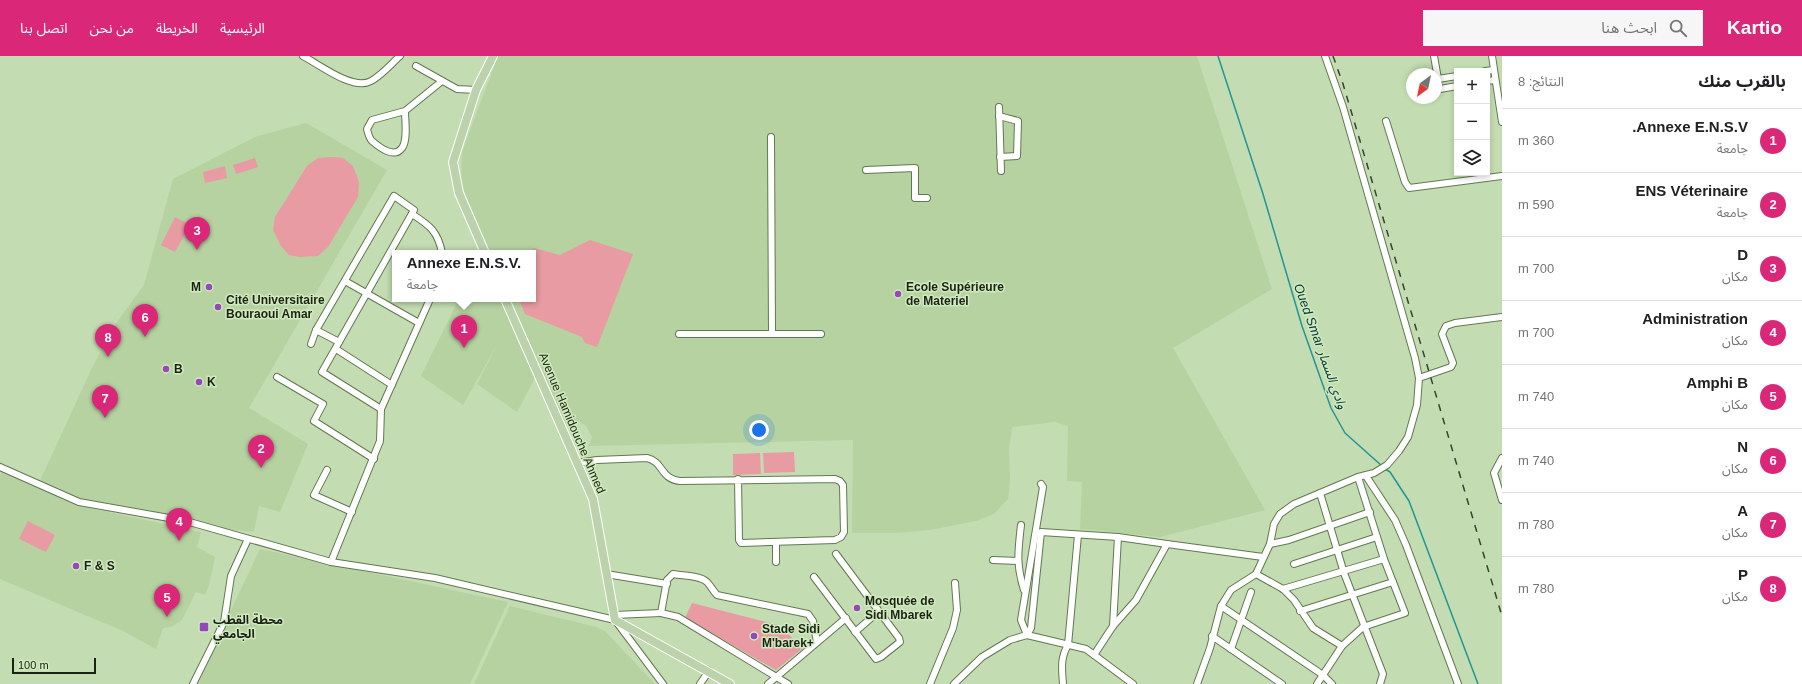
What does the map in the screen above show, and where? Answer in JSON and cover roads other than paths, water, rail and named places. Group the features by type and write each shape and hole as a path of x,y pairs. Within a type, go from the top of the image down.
{"main road":[{"path":"484,250 459,193 453,162 476,90 493,56"},
{"name":"Avenue Hamidouche Ahmed","path":"507,302 592,500 615,618"},
{"path":"615,618 730,684"}],"street":[{"path":"303,56 348,81 358,84 374,79 398,56"},
{"path":"1197,684 1210,648 1221,606 1231,590 1256,574 1260,568 1263,557 1270,544 1274,524 1280,514 1294,504 1358,477 1374,474 1387,465 1400,451 1408,437 1417,405 1419,378 1415,358 1343,107 1326,56"},
{"path":"1434,56 1436,68"},
{"path":"1492,56 1502,122"},
{"path":"416,66 457,89 476,90"},
{"path":"1490,70 1494,70"},
{"path":"1442,78 1454,76"},
{"path":"1490,81 1495,80"},
{"path":"405,111 405,138 403,148 397,153 392,153 383,149 371,140 367,129 372,120 405,111 442,81"},
{"path":"1442,88 1454,86"},
{"path":"999,107 1001,171"},
{"path":"999,116 1018,121 1017,156 1000,157"},
{"path":"1386,121 1405,182 1409,188 1502,176"},
{"path":"771,137 772,334"},
{"path":"866,170 915,168 915,198 927,198"},
{"path":"311,344 316,330 394,196 414,210 322,372 381,409"},
{"path":"412,214 431,227 440,242 441,250"},
{"path":"345,281 420,323"},
{"path":"331,562 380,441 381,409 429,302"},
{"path":"1419,378 1449,369 1452,365 1443,339 1446,326 1454,323 1502,317"},
{"path":"316,330 339,342"},
{"path":"679,334 821,334"},
{"path":"336,349 392,385"},
{"path":"277,378 323,404 314,422 374,459"},
{"path":"577,463 597,460 647,458 654,460 659,464 664,474 671,480 738,479 835,479 840,481 843,485 844,532 841,537 836,540 744,544 739,540 738,479"},
{"path":"1502,458 1494,473 1502,500"},
{"path":"0,467 80,502 186,521 331,562 435,578 615,618 661,613 678,617 788,684"},
{"path":"327,470 314,495 352,512"},
{"path":"1366,476 1391,514 1406,545 1458,684"},
{"path":"1317,684 1342,646 1364,626 1405,613 1384,559 1358,477"},
{"path":"1027,635 1021,620 1032,546 1039,517 1043,487 1041,484"},
{"path":"1320,493 1344,573 1383,674 1380,684"},
{"path":"1270,544 1289,540 1370,512"},
{"path":"1022,525 1018,561 1019,573 1025,592"},
{"path":"1027,635 1031,628 1041,532 1118,537 1263,557"},
{"path":"1063,684 1062,663 1064,652 1068,645 1078,535"},
{"path":"1113,626 1118,537"},
{"path":"1294,564 1377,537"},
{"path":"193,684 224,622 231,576 248,539"},
{"path":"776,543 776,562"},
{"path":"1094,655 1113,626 1136,600 1167,544"},
{"path":"814,577 876,659 881,657 900,642 899,638 836,554"},
{"path":"1283,589 1344,573 1384,559"},
{"path":"993,560 1018,561"},
{"path":"606,574 667,584"},
{"path":"661,613 667,580 673,574 702,579 708,583 712,590 718,595 808,614 813,621 817,642"},
{"path":"1256,574 1283,589 1313,628 1342,646"},
{"path":"1300,611 1353,596 1394,582"},
{"path":"930,684 953,628 956,610 956,583"},
{"path":"1231,649 1251,592"},
{"path":"1221,606 1323,675 1332,684"},
{"path":"855,632 878,612"},
{"path":"615,618 663,684"},
{"path":"768,684 846,618"},
{"path":"954,684 982,657 1010,640 1027,635 1086,649 1131,683"},
{"path":"1212,636 1282,684"},
{"path":"700,684 708,671"}],"waterway":[{"name":"Oued Smar وادي السمار","path":"1218,56 1263,194 1302,326 1331,408 1345,433 1382,466"},
{"name":"Oued Smar وادي السمار","path":"1385,469 1390,472 1409,501 1478,684"}],"railway":[{"path":"1333,56 1343,84 1502,616"}],"place":[{"name":"D","path":"197,250"},
{"name":"M","path":"209,287"},
{"name":"Ecole Supérieure de Materiel","path":"898,294"},
{"name":"Cité Universitaire Bouraoui Amar","path":"218,307"},
{"name":"N","path":"145,337"},
{"name":"Annexe E.N.S.V.","path":"464,348"},
{"name":"P","path":"108,357"},
{"name":"B","path":"166,369"},
{"name":"K","path":"199,382"},
{"name":"A","path":"105,418"},
{"name":"ENS Véterinaire","path":"261,468"},
{"name":"Administration","path":"179,541"},
{"name":"F & S","path":"76,566"},
{"name":"Mosquée de Sidi Mbarek","path":"857,608"},
{"name":"Amphi B","path":"167,617"},
{"name":"محطة القطب الجامعي","path":"204,627"},
{"name":"Stade Sidi M'barek+","path":"754,636"}]}
